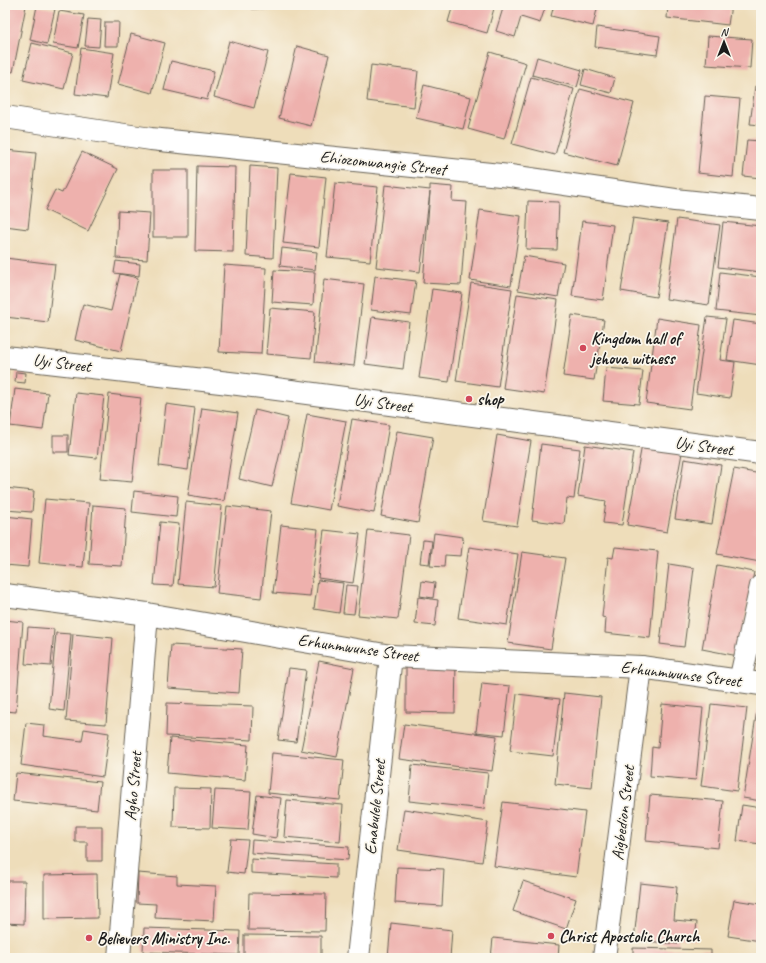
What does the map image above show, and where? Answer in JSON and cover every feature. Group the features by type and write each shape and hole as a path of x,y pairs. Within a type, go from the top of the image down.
{"street":[{"name":"Ehiozomwangie Street","path":"5,117 151,139 510,176 675,200 761,208"},
{"name":"Uyi Street","path":"5,357 238,384 761,453"},
{"path":"750,682 761,586"},
{"name":"Erhunmwunse Street","path":"5,595 147,614 391,656 641,667 750,682"},
{"name":"Agho Street","path":"119,958 147,614"},
{"name":"Enabulele Street","path":"358,958 391,656"},
{"name":"Aigbedion Street","path":"604,958 641,667"}],"building":[{"path":"5,5 26,6 13,72 5,70"},
{"path":"252,5 280,5 280,8 252,9"},
{"path":"453,5 495,5 487,33 448,22"},
{"path":"504,5 546,5 540,23 521,17 515,37 496,31"},
{"path":"554,5 598,5 593,26 551,16"},
{"path":"668,5 731,5 728,25 667,18"},
{"path":"37,6 55,9 47,44 30,40"},
{"path":"59,11 84,15 78,48 53,44"},
{"path":"88,19 101,20 99,47 85,46"},
{"path":"105,22 119,22 118,46 104,46"},
{"path":"597,27 660,36 657,55 595,47"},
{"path":"131,34 165,43 152,93 118,84"},
{"path":"708,36 752,39 750,68 706,65"},
{"path":"229,41 268,52 254,108 214,97"},
{"path":"32,43 73,53 64,89 23,80"},
{"path":"297,46 329,55 311,126 279,118"},
{"path":"81,48 114,53 107,98 75,94"},
{"path":"490,52 526,63 504,139 468,129"},
{"path":"537,57 582,70 577,87 532,75"},
{"path":"171,61 214,71 207,100 164,90"},
{"path":"371,65 418,71 414,107 367,101"},
{"path":"585,69 615,78 611,93 581,85"},
{"path":"531,77 574,89 555,155 512,144"},
{"path":"424,85 471,97 463,129 416,118"},
{"path":"755,86 761,87 761,125 750,124"},
{"path":"580,89 634,103 617,166 563,152"},
{"path":"705,96 740,99 733,177 698,173"},
{"path":"747,140 761,141 761,178 743,176"},
{"path":"6,150 36,153 28,229 5,226"},
{"path":"82,152 118,169 88,231 45,210 55,190 62,193"},
{"path":"197,166 235,167 233,252 195,251"},
{"path":"250,166 277,168 273,258 246,256"},
{"path":"153,170 188,170 188,237 153,237"},
{"path":"291,173 326,177 319,247 283,243"},
{"path":"335,183 378,187 370,261 327,257"},
{"path":"385,185 430,190 430,185 453,187 452,201 467,202 461,285 423,283 430,192 420,272 376,267"},
{"path":"528,201 559,202 557,250 526,249"},
{"path":"480,210 521,216 511,286 470,280"},
{"path":"118,211 150,213 147,260 116,258"},
{"path":"633,218 668,223 656,297 621,291"},
{"path":"677,219 720,225 709,305 666,299"},
{"path":"582,221 613,225 603,300 572,296"},
{"path":"723,222 761,226 761,272 718,267"},
{"path":"282,248 317,252 315,270 280,266"},
{"path":"524,256 564,263 558,297 518,290"},
{"path":"5,258 55,264 48,322 5,317"},
{"path":"116,261 140,264 139,276 114,273"},
{"path":"224,265 266,268 261,354 219,352"},
{"path":"274,270 315,272 313,305 272,302"},
{"path":"720,272 761,277 761,316 716,311"},
{"path":"120,274 138,278 121,351 75,340 83,304 111,311"},
{"path":"375,276 416,281 411,315 371,310"},
{"path":"324,279 364,284 354,366 315,362"},
{"path":"471,283 512,289 498,387 456,381"},
{"path":"432,289 462,293 449,382 419,378"},
{"path":"517,294 558,300 544,394 503,388"},
{"path":"270,308 315,312 311,358 266,354"},
{"name":"Kingdom hall of jehova witness","path":"572,315 604,320 594,380 563,376"},
{"path":"372,317 409,322 403,369 365,364"},
{"path":"707,317 726,319 720,360 735,362 730,398 696,393"},
{"path":"657,318 701,325 690,409 646,403"},
{"path":"733,320 761,324 761,365 727,360"},
{"path":"606,368 643,371 639,404 603,401"},
{"path":"5,371 8,371 6,396 5,396"},
{"path":"16,372 26,373 25,383 15,382"},
{"path":"15,389 48,393 43,430 10,426"},
{"path":"76,393 104,396 97,458 69,455"},
{"path":"109,394 141,398 132,482 100,479"},
{"path":"166,404 195,408 188,470 159,466"},
{"path":"202,408 238,413 224,501 188,495"},
{"path":"255,410 288,418 272,487 239,479"},
{"path":"307,414 346,421 329,510 291,503"},
{"path":"352,419 389,425 374,513 337,506"},
{"path":"397,431 433,437 418,523 381,516"},
{"path":"53,435 68,435 68,452 53,452"},
{"path":"497,435 531,441 517,526 483,521"},
{"path":"541,444 580,449 574,499 567,498 564,524 532,520"},
{"path":"585,445 633,452 622,525 603,523 606,501 578,496"},
{"path":"642,445 682,453 667,532 627,525"},
{"path":"684,459 721,465 712,524 675,519"},
{"path":"734,469 761,474 760,562 717,554"},
{"path":"5,488 34,491 32,512 5,510"},
{"path":"134,491 178,496 176,517 132,512"},
{"path":"45,499 89,503 83,567 39,563"},
{"path":"186,502 222,506 214,587 178,584"},
{"path":"93,505 126,508 122,566 89,564"},
{"path":"227,506 271,511 261,598 217,593"},
{"path":"5,516 32,519 28,567 5,565"},
{"path":"160,522 179,524 173,586 154,585"},
{"path":"281,525 318,529 310,596 273,593"},
{"path":"324,530 360,534 353,583 318,578"},
{"path":"368,530 409,535 398,619 358,615"},
{"path":"434,533 463,537 461,556 445,555 444,567 430,566"},
{"path":"423,540 432,541 429,564 420,563"},
{"path":"469,547 518,554 507,625 458,618"},
{"path":"615,547 658,551 650,638 605,633 606,618 602,617 608,557 613,558"},
{"path":"522,552 565,558 551,649 508,643"},
{"path":"669,564 694,568 684,647 660,644"},
{"path":"717,565 754,572 738,656 702,649"},
{"path":"318,580 343,583 339,613 314,609"},
{"path":"422,581 435,583 433,598 420,596"},
{"path":"346,585 358,586 354,614 343,613"},
{"path":"418,597 438,600 435,626 415,624"},
{"path":"5,620 23,622 16,712 5,711"},
{"path":"28,627 54,629 51,666 25,664"},
{"path":"56,633 71,634 64,711 49,709"},
{"path":"73,634 113,638 106,724 66,721"},
{"path":"171,645 242,649 239,693 168,688"},
{"path":"319,661 354,668 337,757 301,750"},
{"path":"406,663 456,663 455,713 406,712"},
{"path":"289,668 306,670 296,742 278,740"},
{"path":"482,683 510,686 504,735 476,732"},
{"path":"564,693 601,697 592,788 555,784"},
{"path":"517,694 560,699 553,756 510,751"},
{"path":"167,703 253,706 252,740 166,736"},
{"path":"662,704 703,708 696,780 650,776 652,747 658,748"},
{"path":"711,704 747,708 737,791 701,786"},
{"path":"757,710 761,711 761,801 743,798"},
{"path":"26,723 44,725 43,736 82,741 84,729 109,733 103,777 21,765"},
{"path":"404,724 497,736 492,771 399,759"},
{"path":"170,738 248,745 245,780 167,773"},
{"path":"272,753 344,760 340,800 268,793"},
{"path":"412,765 488,773 484,809 409,801"},
{"path":"16,773 100,782 97,810 13,801"},
{"path":"174,788 211,789 210,828 173,827"},
{"path":"215,790 251,792 248,830 212,828"},
{"path":"257,795 281,798 276,838 252,834"},
{"path":"650,795 723,801 718,848 646,841"},
{"path":"287,800 343,805 340,842 284,837"},
{"path":"503,802 585,812 576,877 494,866"},
{"path":"742,805 761,808 761,844 737,841"},
{"path":"404,809 488,822 482,862 398,850"},
{"path":"75,826 102,826 102,861 87,861 87,842 75,842"},
{"path":"231,839 248,840 244,874 227,872"},
{"path":"252,840 349,847 348,860 251,853"},
{"path":"251,859 336,864 336,878 251,873"},
{"path":"397,867 444,869 442,906 395,903"},
{"path":"138,873 177,876 177,884 216,886 214,921 155,918 156,904 137,903"},
{"path":"97,874 98,918 44,919 44,875"},
{"path":"5,881 25,881 24,924 5,923"},
{"path":"523,881 576,899 566,929 513,911"},
{"path":"640,883 677,887 674,920 697,922 695,940 678,938 678,944 634,940"},
{"path":"249,893 326,894 325,931 248,930"},
{"path":"734,900 761,904 761,941 728,936"},
{"path":"391,923 452,930 450,958 388,958"},
{"path":"144,928 240,931 239,955 143,952"},
{"path":"244,935 321,936 321,958 244,958"},
{"path":"493,938 559,945 558,958 491,958"},
{"path":"633,948 711,950 711,958 633,958"}],"place":[{"name":"Kingdom hall of jehova witness","path":"583,348"},
{"name":"shop","path":"469,399"},
{"name":"Christ Apostolic Church","path":"551,936"},
{"name":"Believers Ministry Inc.","path":"89,938"}]}
